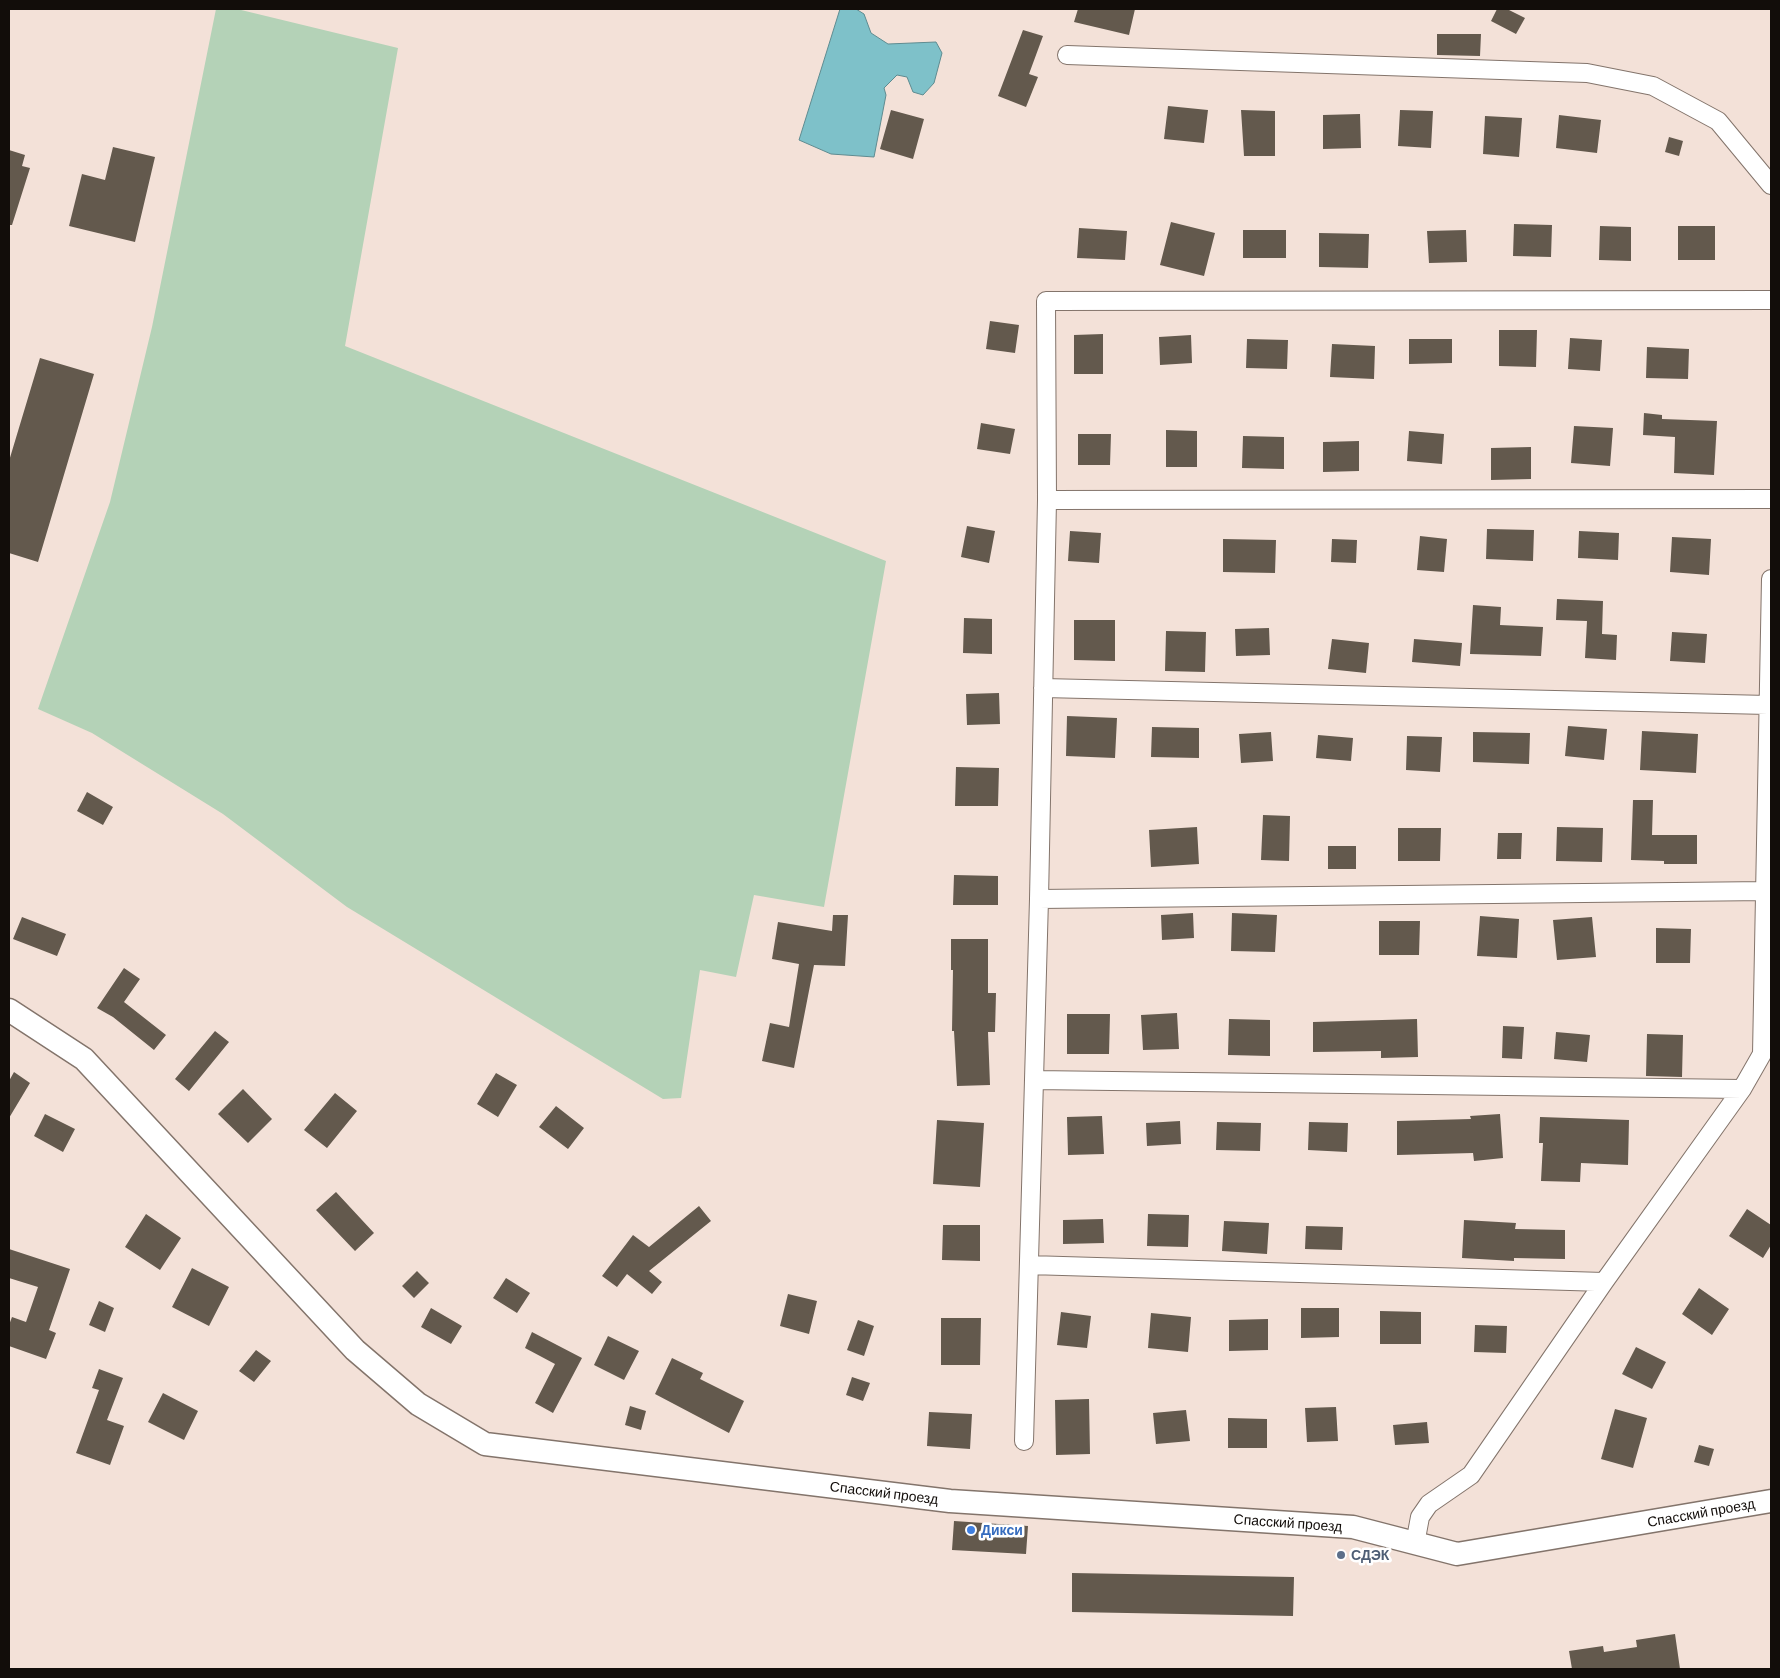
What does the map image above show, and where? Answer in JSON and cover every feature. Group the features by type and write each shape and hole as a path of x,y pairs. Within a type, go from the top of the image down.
{"street":[{"path":"1067,54 1587,73 1653,86 1718,121 1771,185"},
{"path":"1024,1441 1040,899 1047,500 1046,301 1771,300"},
{"path":"1047,500 1771,499"},
{"path":"1414,1544 1420,1516 1429,1504 1471,1475 1604,1282 1742,1089 1762,1054 1771,579"},
{"path":"1043,688 1768,705"},
{"path":"1040,899 1766,890"},
{"name":"Спасский проезд","path":"9,1010 84,1059 355,1350 418,1404 484,1444 950,1501 1353,1527 1456,1554 1771,1501"},
{"path":"1034,1080 1742,1089"},
{"path":"1029,1265 1604,1282"}],"green space":[{"path":"216,9 237,9 398,48 345,346 886,561 824,907 754,895 736,977 700,970 681,1098 663,1099 347,907 223,814 92,733 38,709 110,502 152,327"}],"water":[{"path":"840,9 856,9 864,14 871,33 888,44 936,42 942,53 934,83 923,95 913,92 907,77 897,75 884,88 886,95 874,157 831,154 799,140"}],"building":[{"path":"1078,9 1135,9 1129,35 1074,22"},
{"path":"1497,9 1507,9 1525,18 1516,34 1491,21"},
{"path":"1023,30 1043,36 1029,74 1038,77 1026,107 998,96"},
{"path":"1437,34 1481,34 1480,56 1437,55"},
{"path":"1168,106 1208,110 1204,143 1164,139"},
{"path":"891,110 924,119 913,159 880,149"},
{"path":"1241,110 1275,111 1275,156 1244,156"},
{"path":"1400,110 1433,111 1431,148 1398,146"},
{"path":"1360,114 1361,148 1323,149 1323,115"},
{"path":"1559,115 1601,120 1597,153 1556,148"},
{"path":"1485,116 1522,118 1519,157 1483,154"},
{"path":"1669,137 1683,141 1679,156 1665,152"},
{"path":"113,147 155,157 135,242 69,226 82,174 105,180"},
{"path":"9,150 25,155 22,166 30,168 12,225 9,225"},
{"path":"1171,222 1215,233 1204,276 1160,265"},
{"path":"1514,224 1552,225 1551,257 1513,256"},
{"path":"1600,226 1631,227 1631,261 1599,260"},
{"path":"1678,226 1715,226 1715,260 1678,260"},
{"path":"1079,228 1127,231 1125,260 1077,258"},
{"path":"1243,230 1286,230 1286,258 1243,258"},
{"path":"1466,230 1467,262 1429,263 1427,231"},
{"path":"1319,233 1369,234 1368,268 1319,267"},
{"path":"990,321 1019,325 1015,353 986,349"},
{"path":"1499,330 1537,330 1536,367 1499,366"},
{"path":"1103,334 1103,374 1074,374 1074,335"},
{"path":"1191,335 1192,363 1160,365 1159,337"},
{"path":"1570,338 1602,340 1600,371 1568,369"},
{"path":"1247,339 1288,340 1287,369 1246,368"},
{"path":"1409,339 1452,339 1452,363 1409,364"},
{"path":"1332,344 1375,346 1374,379 1330,377"},
{"path":"1647,347 1689,349 1688,379 1646,378"},
{"path":"40,358 94,374 38,562 9,553 9,461"},
{"path":"1644,413 1662,415 1662,419 1717,421 1714,475 1674,473 1675,437 1643,435"},
{"path":"981,423 1015,429 1010,454 977,449"},
{"path":"1574,426 1613,428 1610,466 1571,463"},
{"path":"1166,430 1197,431 1197,467 1166,467"},
{"path":"1409,431 1444,434 1442,464 1407,461"},
{"path":"1078,434 1111,434 1110,465 1078,465"},
{"path":"1243,436 1284,437 1284,469 1242,468"},
{"path":"1359,441 1359,471 1323,472 1323,442"},
{"path":"1531,447 1531,479 1491,480 1491,448"},
{"path":"967,526 995,531 989,563 961,557"},
{"path":"1487,529 1534,530 1533,561 1486,559"},
{"path":"1070,531 1101,533 1099,563 1068,561"},
{"path":"1579,531 1619,533 1618,560 1578,558"},
{"path":"1420,536 1447,539 1444,572 1417,570"},
{"path":"1672,537 1711,539 1709,575 1670,572"},
{"path":"1223,539 1276,540 1275,573 1223,572"},
{"path":"1332,539 1357,540 1356,563 1331,562"},
{"path":"1557,599 1603,601 1602,634 1617,635 1616,660 1585,658 1587,621 1556,620"},
{"path":"1473,605 1501,607 1500,625 1543,627 1541,656 1470,654"},
{"path":"964,618 992,619 992,654 963,653"},
{"path":"1074,620 1115,620 1115,661 1074,660"},
{"path":"1269,628 1270,655 1236,656 1235,629"},
{"path":"1166,631 1206,632 1205,672 1165,671"},
{"path":"1672,632 1707,634 1705,663 1670,661"},
{"path":"1332,639 1369,643 1366,673 1328,669"},
{"path":"1414,639 1462,643 1460,666 1412,662"},
{"path":"999,693 1000,724 967,725 966,694"},
{"path":"1067,716 1117,718 1115,758 1066,756"},
{"path":"1568,726 1607,729 1604,760 1565,756"},
{"path":"1152,727 1199,728 1199,758 1151,757"},
{"path":"1642,731 1698,734 1696,773 1640,770"},
{"path":"1271,732 1273,761 1241,763 1239,734"},
{"path":"1473,732 1530,733 1529,764 1473,762"},
{"path":"1318,735 1353,738 1351,761 1316,758"},
{"path":"1407,736 1442,737 1440,772 1406,770"},
{"path":"956,767 999,768 998,806 955,806"},
{"path":"87,792 113,807 103,825 77,811"},
{"path":"1633,800 1653,800 1652,835 1697,835 1697,864 1664,864 1664,861 1631,860"},
{"path":"1263,815 1290,816 1289,861 1261,860"},
{"path":"1197,827 1199,864 1151,867 1149,830"},
{"path":"1557,827 1603,828 1602,862 1556,861"},
{"path":"1398,828 1441,828 1440,861 1398,861"},
{"path":"1498,833 1522,833 1521,859 1497,859"},
{"path":"1328,846 1356,846 1356,869 1328,869"},
{"path":"954,875 998,876 998,905 953,905"},
{"path":"1193,913 1194,938 1162,940 1161,915"},
{"path":"1232,913 1277,915 1275,952 1231,951"},
{"path":"833,915 848,915 845,966 814,965 794,1068 762,1061 770,1023 789,1027 799,964 772,959 778,922 832,931"},
{"path":"1480,916 1519,919 1517,958 1477,956"},
{"path":"22,917 66,934 57,956 13,939"},
{"path":"1592,917 1596,957 1557,960 1553,920"},
{"path":"1379,921 1420,921 1419,955 1379,955"},
{"path":"1656,928 1691,929 1690,963 1656,963"},
{"path":"951,939 988,939 988,993 996,993 995,1032 988,1032 990,1085 957,1086 954,1031 952,1031 953,970 951,970"},
{"path":"124,968 140,979 124,1002 166,1035 154,1050 113,1017 97,1008"},
{"path":"1177,1013 1179,1049 1143,1050 1141,1015"},
{"path":"1067,1014 1110,1014 1109,1054 1067,1054"},
{"path":"1229,1019 1270,1020 1270,1056 1228,1055"},
{"path":"1417,1019 1418,1057 1381,1058 1381,1051 1313,1052 1313,1022"},
{"path":"1503,1026 1524,1027 1522,1059 1502,1058"},
{"path":"215,1031 229,1042 189,1091 175,1079"},
{"path":"1556,1032 1590,1035 1587,1062 1554,1059"},
{"path":"1647,1034 1683,1035 1682,1077 1646,1076"},
{"path":"14,1072 30,1083 9,1118 9,1081"},
{"path":"496,1073 517,1085 498,1117 477,1104"},
{"path":"243,1089 272,1119 248,1143 218,1114"},
{"path":"335,1093 357,1111 327,1148 304,1130"},
{"path":"556,1106 584,1128 568,1149 539,1127"},
{"path":"45,1114 75,1129 63,1152 34,1136"},
{"path":"1500,1114 1503,1158 1474,1161 1473,1153 1397,1155 1397,1121 1471,1119 1470,1116"},
{"path":"1102,1116 1104,1154 1068,1155 1067,1117"},
{"path":"1540,1117 1629,1120 1628,1165 1581,1163 1580,1182 1541,1181 1543,1143 1539,1143"},
{"path":"937,1120 984,1123 980,1187 933,1184"},
{"path":"1180,1121 1181,1144 1147,1146 1146,1123"},
{"path":"1217,1122 1261,1123 1260,1151 1216,1150"},
{"path":"1309,1122 1348,1123 1347,1152 1308,1150"},
{"path":"336,1192 374,1233 355,1251 316,1210"},
{"path":"699,1206 711,1221 649,1271 662,1282 652,1294 627,1274 617,1287 602,1276 633,1235 649,1247"},
{"path":"1747,1209 1771,1225 1771,1245 1763,1258 1729,1236"},
{"path":"146,1214 181,1238 160,1270 125,1247"},
{"path":"1148,1214 1189,1215 1188,1247 1147,1246"},
{"path":"1103,1219 1104,1243 1063,1244 1063,1220"},
{"path":"1464,1220 1516,1223 1515,1229 1565,1230 1565,1259 1514,1258 1514,1261 1462,1258"},
{"path":"1224,1221 1269,1223 1267,1254 1222,1251"},
{"path":"943,1225 980,1225 980,1261 942,1260"},
{"path":"1306,1226 1343,1227 1342,1250 1305,1249"},
{"path":"9,1249 70,1269 49,1330 56,1333 46,1359 9,1346 9,1325 12,1317 26,1322 38,1287 9,1278"},
{"path":"192,1268 229,1287 209,1326 172,1307"},
{"path":"417,1271 429,1283 414,1298 402,1286"},
{"path":"506,1278 530,1293 517,1313 493,1298"},
{"path":"1699,1288 1729,1309 1712,1335 1682,1314"},
{"path":"788,1294 817,1301 809,1334 780,1326"},
{"path":"99,1301 114,1308 105,1332 89,1325"},
{"path":"431,1308 462,1326 451,1344 421,1327"},
{"path":"1301,1308 1339,1308 1339,1337 1301,1338"},
{"path":"1380,1311 1421,1312 1421,1344 1380,1344"},
{"path":"1061,1312 1091,1316 1087,1348 1057,1345"},
{"path":"1151,1313 1191,1317 1188,1352 1148,1348"},
{"path":"941,1318 981,1318 980,1365 941,1365"},
{"path":"1268,1319 1268,1350 1229,1351 1229,1320"},
{"path":"858,1320 874,1326 864,1356 847,1350"},
{"path":"1475,1325 1507,1326 1506,1353 1474,1352"},
{"path":"532,1332 582,1358 553,1413 535,1403 555,1364 525,1348"},
{"path":"608,1336 639,1351 624,1380 594,1365"},
{"path":"1636,1347 1666,1362 1652,1389 1622,1374"},
{"path":"256,1350 271,1361 254,1382 239,1371"},
{"path":"672,1358 703,1373 700,1379 744,1401 729,1433 655,1394"},
{"path":"99,1369 123,1378 107,1420 124,1426 110,1465 76,1453 99,1390 92,1388"},
{"path":"852,1377 870,1383 863,1401 846,1395"},
{"path":"163,1393 198,1411 184,1440 148,1422"},
{"path":"1089,1399 1090,1454 1056,1455 1055,1400"},
{"path":"630,1406 646,1411 641,1430 625,1425"},
{"path":"1336,1407 1338,1441 1307,1442 1305,1408"},
{"path":"1615,1409 1647,1418 1633,1468 1601,1459"},
{"path":"1186,1410 1190,1441 1156,1444 1153,1413"},
{"path":"929,1412 972,1414 970,1449 927,1446"},
{"path":"1228,1418 1267,1419 1267,1448 1228,1448"},
{"path":"1427,1422 1429,1443 1395,1445 1393,1425"},
{"path":"1699,1445 1714,1449 1709,1466 1694,1462"},
{"path":"954,1521 1028,1526 1026,1554 952,1550"},
{"path":"1072,1573 1294,1577 1293,1616 1072,1612"},
{"path":"1675,1634 1680,1669 1572,1669 1569,1651 1603,1646 1604,1652 1637,1647 1636,1640"}],"place":[{"name":"Дикси","path":"971,1530"},
{"name":"СДЭК","path":"1341,1555"}]}
